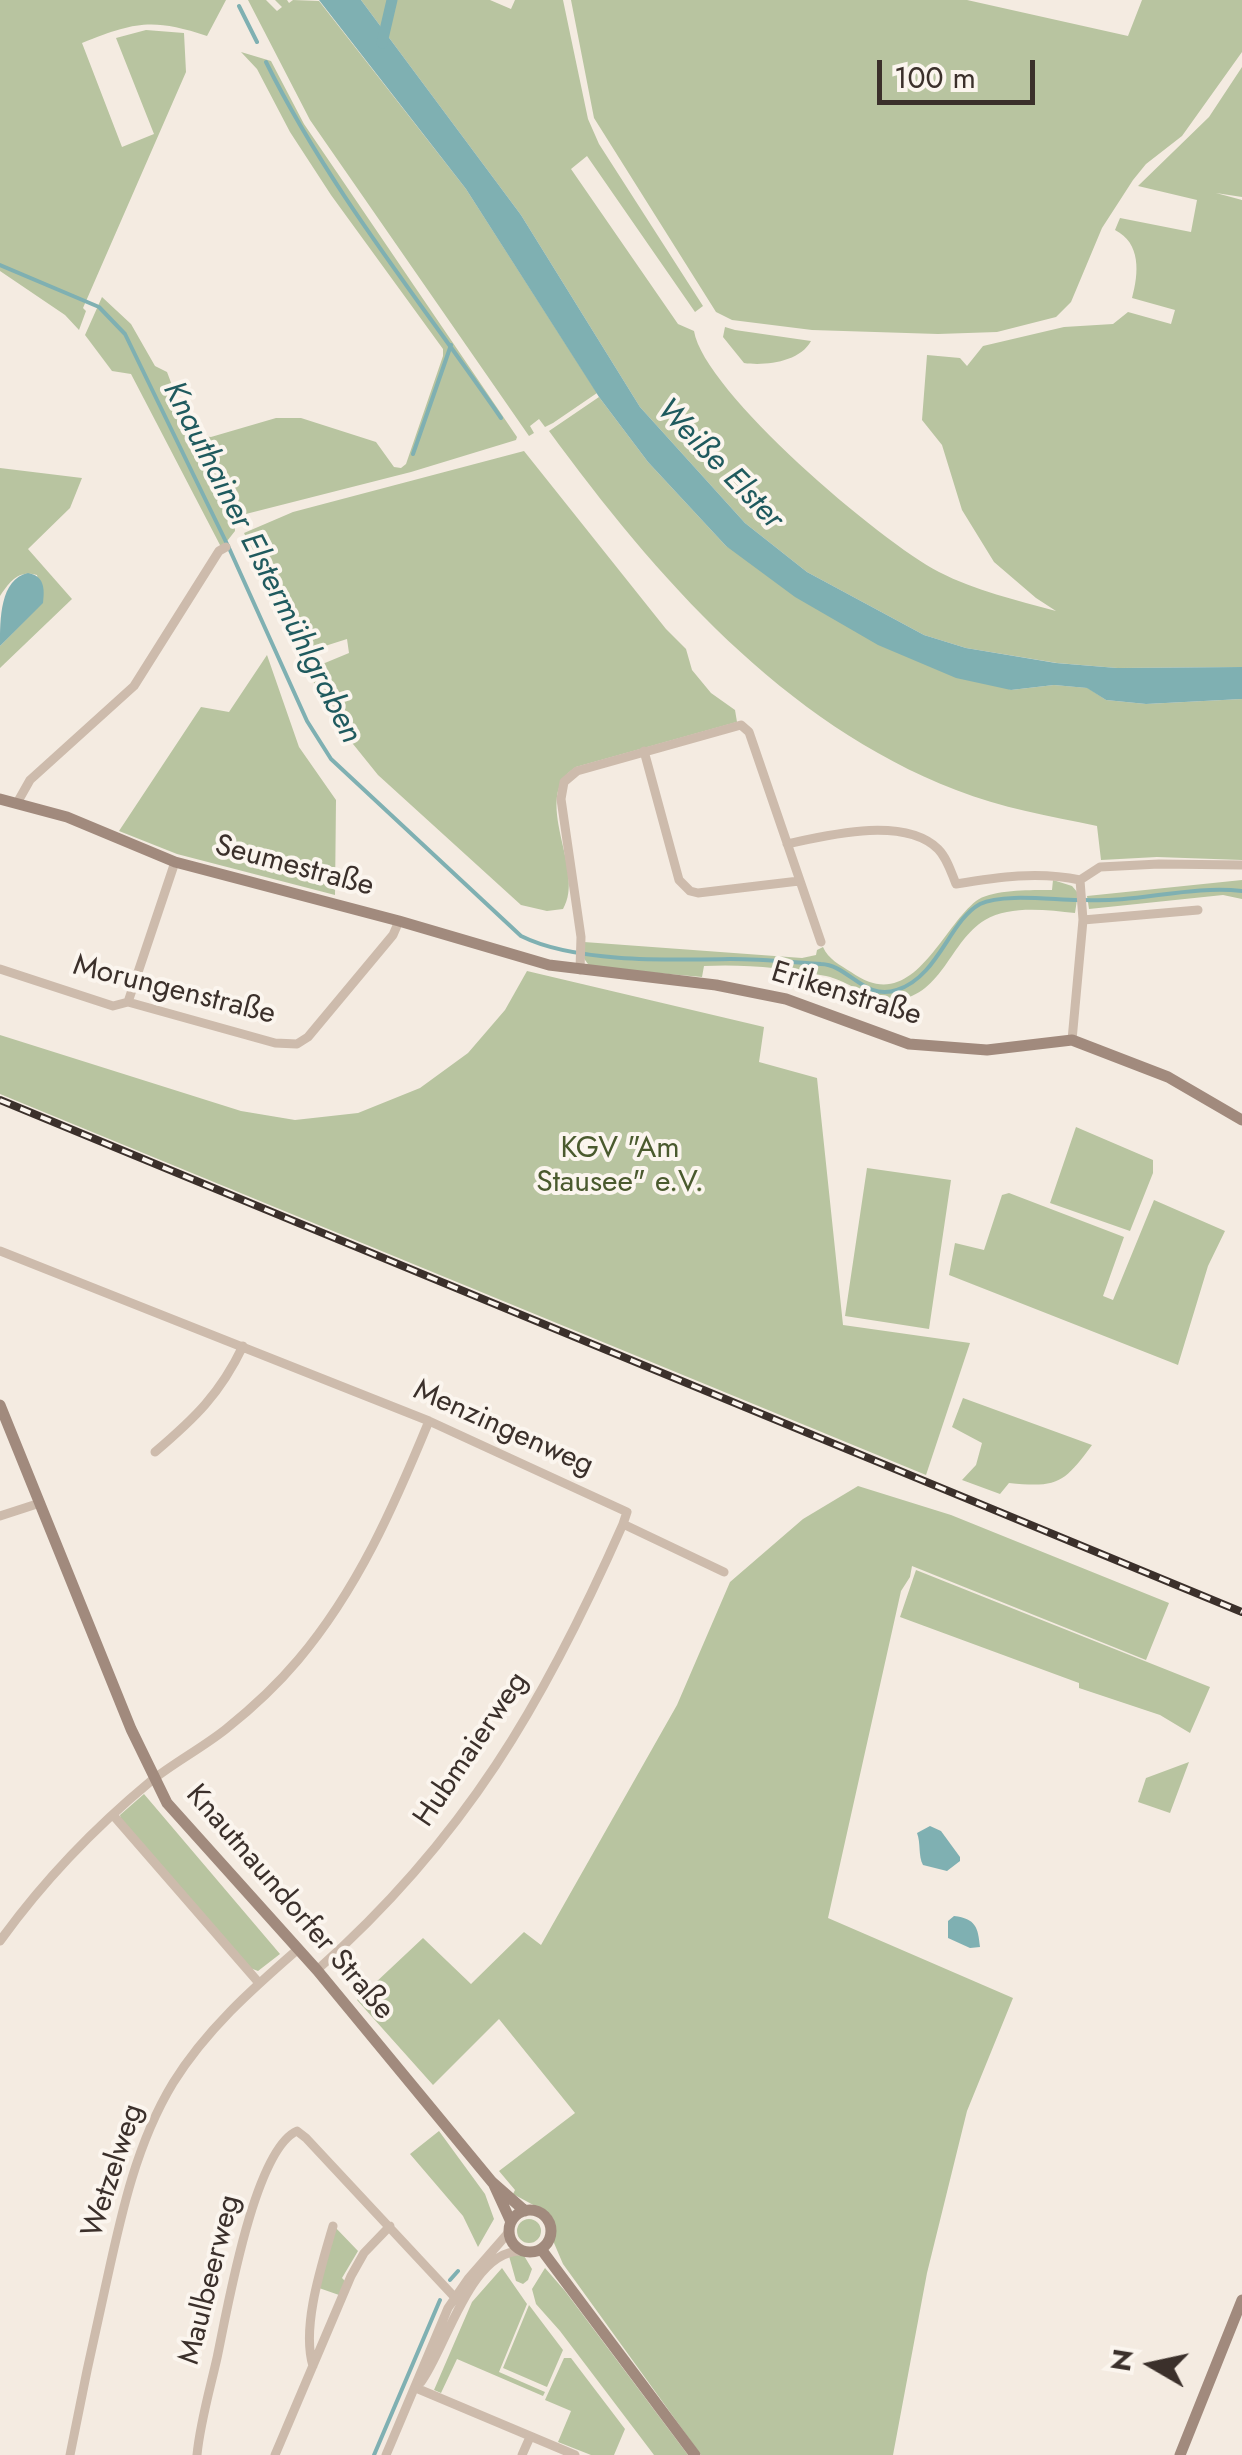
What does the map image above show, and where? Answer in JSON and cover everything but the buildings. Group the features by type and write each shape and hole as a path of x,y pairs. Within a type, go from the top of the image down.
{"street":[{"path":"18,802 30,780 134,686 219,551 226,547"},
{"path":"580,963 581,944 560,799 564,782 577,771 741,725 748,732 821,942"},
{"path":"644,752 679,880 690,890 698,893 799,881"},
{"name":"Seumestraße","path":"0,799 68,817 175,862 398,921 516,957 716,985"},
{"path":"787,844 835,833 912,834 935,846 956,884 1017,875 1052,874 1080,880 1100,868 1159,864 1242,865"},
{"path":"128,1002 175,862"},
{"path":"1072,1040 1082,920 1080,880"},
{"path":"1082,920 1198,910"},
{"name":"Morungenstraße","path":"0,969 113,1006 128,1002 274,1043 298,1044 394,935 398,921"},
{"name":"Erikenstraße","path":"716,985 786,999 910,1044 987,1050 1072,1040 1168,1077 1242,1120"},
{"name":"Menzingenweg","path":"0,1252 429,1421 628,1512 623,1524 724,1572"},
{"path":"155,1452 206,1406 226,1380 242,1346"},
{"name":"Knautnaundorfer Straße","path":"0,1405 153,1780 167,1804 316,1970 494,2184 510,2227"},
{"path":"0,1941 42,1884 113,1816 153,1780 224,1730 298,1661 371,1554 429,1421"},
{"path":"0,1516 40,1503"},
{"name":"Hubmaierweg","path":"316,1970 393,1897 450,1832 500,1762 564,1653 623,1524"},
{"path":"113,1816 259,1982"},
{"name":"Wetzelweg","path":"70,2455 117,2231 154,2118 203,2041 259,1982 298,1950"},
{"name":"Maulbeerweg","path":"196,2453 237,2259 261,2186 281,2142 297,2131 457,2301"},
{"name":"Knautnaundorfer Straße","path":"494,2184 525,2211"},
{"path":"386,2455 416,2388 431,2368 457,2301 525,2211 538,2212 549,2224 550,2235 541,2249"},
{"path":"312,2366 313,2309 333,2226"},
{"path":"276,2455 350,2276 364,2252 390,2226"},
{"path":"510,2227 513,2243 522,2250"},
{"path":"457,2301 491,2264 510,2252 541,2249"},
{"path":"541,2249 695,2455"},
{"path":"1180,2455 1242,2300"},
{"path":"416,2388 575,2455"},
{"path":"522,2455 530,2437"}],"green space":[{"path":"0,0 226,0 207,36 144,25 82,43 122,147 154,134 116,38 146,30 184,33 186,72 83,308 86,311 79,330 65,315 0,271"},
{"path":"248,0 266,0 277,11 282,7 275,0 319,1 466,189 597,393 545,427 539,419 530,426 534,433 529,436 310,120"},
{"path":"361,0 490,0 511,9 515,0 563,0 588,119 599,144 703,306 695,312 587,156 571,169 678,324 694,331 705,358 728,390 798,463 912,556 967,585 1056,611 994,562 962,510 942,445 922,420 927,355 960,358 967,366 983,346 1064,327 1113,324 1128,312 1171,324 1175,310 1132,298 1136,279 1134,251 1115,230 1120,218 1191,232 1197,200 1138,186 1209,117 1242,67 1242,197 1216,193 1242,200 1242,667 1117,668 966,648 924,635 807,572 745,523 640,407 521,215"},
{"path":"571,0 967,0 1128,36 1142,0 1242,0 1242,52 1182,136 1146,164 1133,180 1102,228 1071,302 1056,317 997,332 812,330 732,320 716,312 594,118"},
{"path":"241,52 271,61 304,124 517,437 411,472 234,517 235,531 220,545 131,374 112,371 85,335 102,297 131,324 155,366 167,372 194,435 211,437 276,418 301,418 376,442 394,467 401,468 406,464 443,356 443,349 331,195 290,132 257,69"},
{"path":"725,327 811,341 791,358 744,363 723,337"},
{"path":"599,397 648,462 726,546 1011,690 1054,685 1088,688 1106,700 1146,704 1242,699 1242,860 1101,860 1097,826 1008,807 956,790 893,761 834,726 779,685 679,591 549,431"},
{"path":"524,451 686,649 692,670 711,693 735,710 737,722 576,767 563,780 557,796 568,893 563,909 547,911 521,905 378,775 328,713 308,670 349,653 347,639 303,653 244,533 293,512"},
{"path":"0,468 82,478 70,508 28,549 72,599 0,668 0,646 42,603 37,575 19,576 0,596"},
{"path":"267,655 299,747 336,800 335,895 177,854 119,831 201,707 229,712"},
{"path":"1053,880 1072,886 1078,893 1075,913 1017,910 995,915 973,929 925,988 897,1000 870,995 826,976 795,971 704,966 702,977 590,967 583,957 584,942 802,958 816,955 823,947 851,972 872,983 891,984 908,977 923,964 976,901 1002,892 1052,890"},
{"path":"1242,880 1242,899 1223,895 1089,909 1087,896"},
{"name":"KGV \"Am Stausee\" e.V.","path":"527,971 764,1027 759,1062 817,1078 843,1325 970,1343 926,1475 0,1094 0,1035 241,1111 295,1120 358,1113 420,1088 468,1053 505,1010"},
{"path":"1076,1127 1153,1160 1153,1173 1130,1231 1050,1203"},
{"path":"867,1168 951,1180 929,1329 845,1316"},
{"path":"1009,1193 1124,1237 1103,1296 1113,1300 1154,1200 1225,1231 1208,1266 1178,1365 949,1275 955,1243 984,1250 1002,1195"},
{"path":"963,1398 1092,1445 1074,1468 1058,1480 1039,1485 1009,1483 1000,1494 962,1480 976,1465 982,1443 952,1427"},
{"path":"858,1486 951,1515 1169,1603 1146,1660 912,1566 901,1591 828,1918 1013,1998 967,2111 927,2273 893,2455 701,2455 563,2264 554,2243 550,2214 513,2194 515,2190 499,2171 575,2113 499,2019 433,2085 357,2000 423,1938 471,1984 524,1932 541,1945 677,1705 730,1582 803,1519"},
{"path":"916,1570 1210,1687 1190,1733 1160,1715 1079,1688 1079,1683 900,1617"},
{"path":"1189,1762 1170,1813 1138,1802 1146,1778"},
{"path":"144,1794 280,1954 258,1971 250,1968 121,1820 120,1815"},
{"path":"439,2131 485,2194 494,2219 478,2247 463,2216 410,2154"},
{"path":"529,2219 538,2222 538,2240 529,2243 520,2240 517,2231 520,2222"},
{"path":"334,2226 358,2251 342,2278 345,2281 339,2295 319,2288"},
{"path":"523,2254 532,2269 523,2284 516,2281 509,2256"},
{"path":"502,2268 527,2304 499,2372 545,2392 543,2396 457,2359 441,2393 434,2390 472,2302"},
{"path":"545,2268 688,2455 654,2455 536,2304 532,2289"},
{"path":"529,2305 563,2350 547,2387 503,2368"},
{"path":"564,2358 571,2358 625,2429 614,2455 591,2455 558,2442 571,2411 545,2400"}],"water":[{"path":"319,0 361,0 521,215 640,407 745,523 807,572 924,635 966,648 1056,663 1117,668 1242,667 1242,699 1146,704 1106,700 1087,688 1054,685 1011,690 956,678 878,645 795,597 726,546 648,462 599,397 466,189"},
{"path":"28,573 42,584 43,603 0,646 1,613 7,592 12,583"},
{"path":"930,1826 941,1831 960,1857 947,1871 923,1865 921,1861 917,1833"},
{"path":"954,1916 974,1925 980,1947 970,1948 948,1938 948,1921"}],"waterway":[{"path":"382,43 392,0"},
{"path":"239,6 257,42"},
{"path":"266,62 347,200 501,418"},
{"name":"Knauthainer Elstermühlgraben","path":"0,265 99,307 125,334 229,548 307,721 331,759 521,936 543,945 595,955 821,964 840,970 875,991 885,992 897,990 923,973 969,912 980,904 1015,898 1078,900"},
{"path":"413,454 451,345"},
{"name":"Knauthainer Elstermühlgraben","path":"1085,900 1203,890 1242,891"},
{"path":"450,2280 458,2271"},
{"path":"374,2455 440,2300"}],"railway":[{"path":"0,1100 1242,1612"}],"water label":[{"name":"Weiße Elster","path":"719,465"}]}
